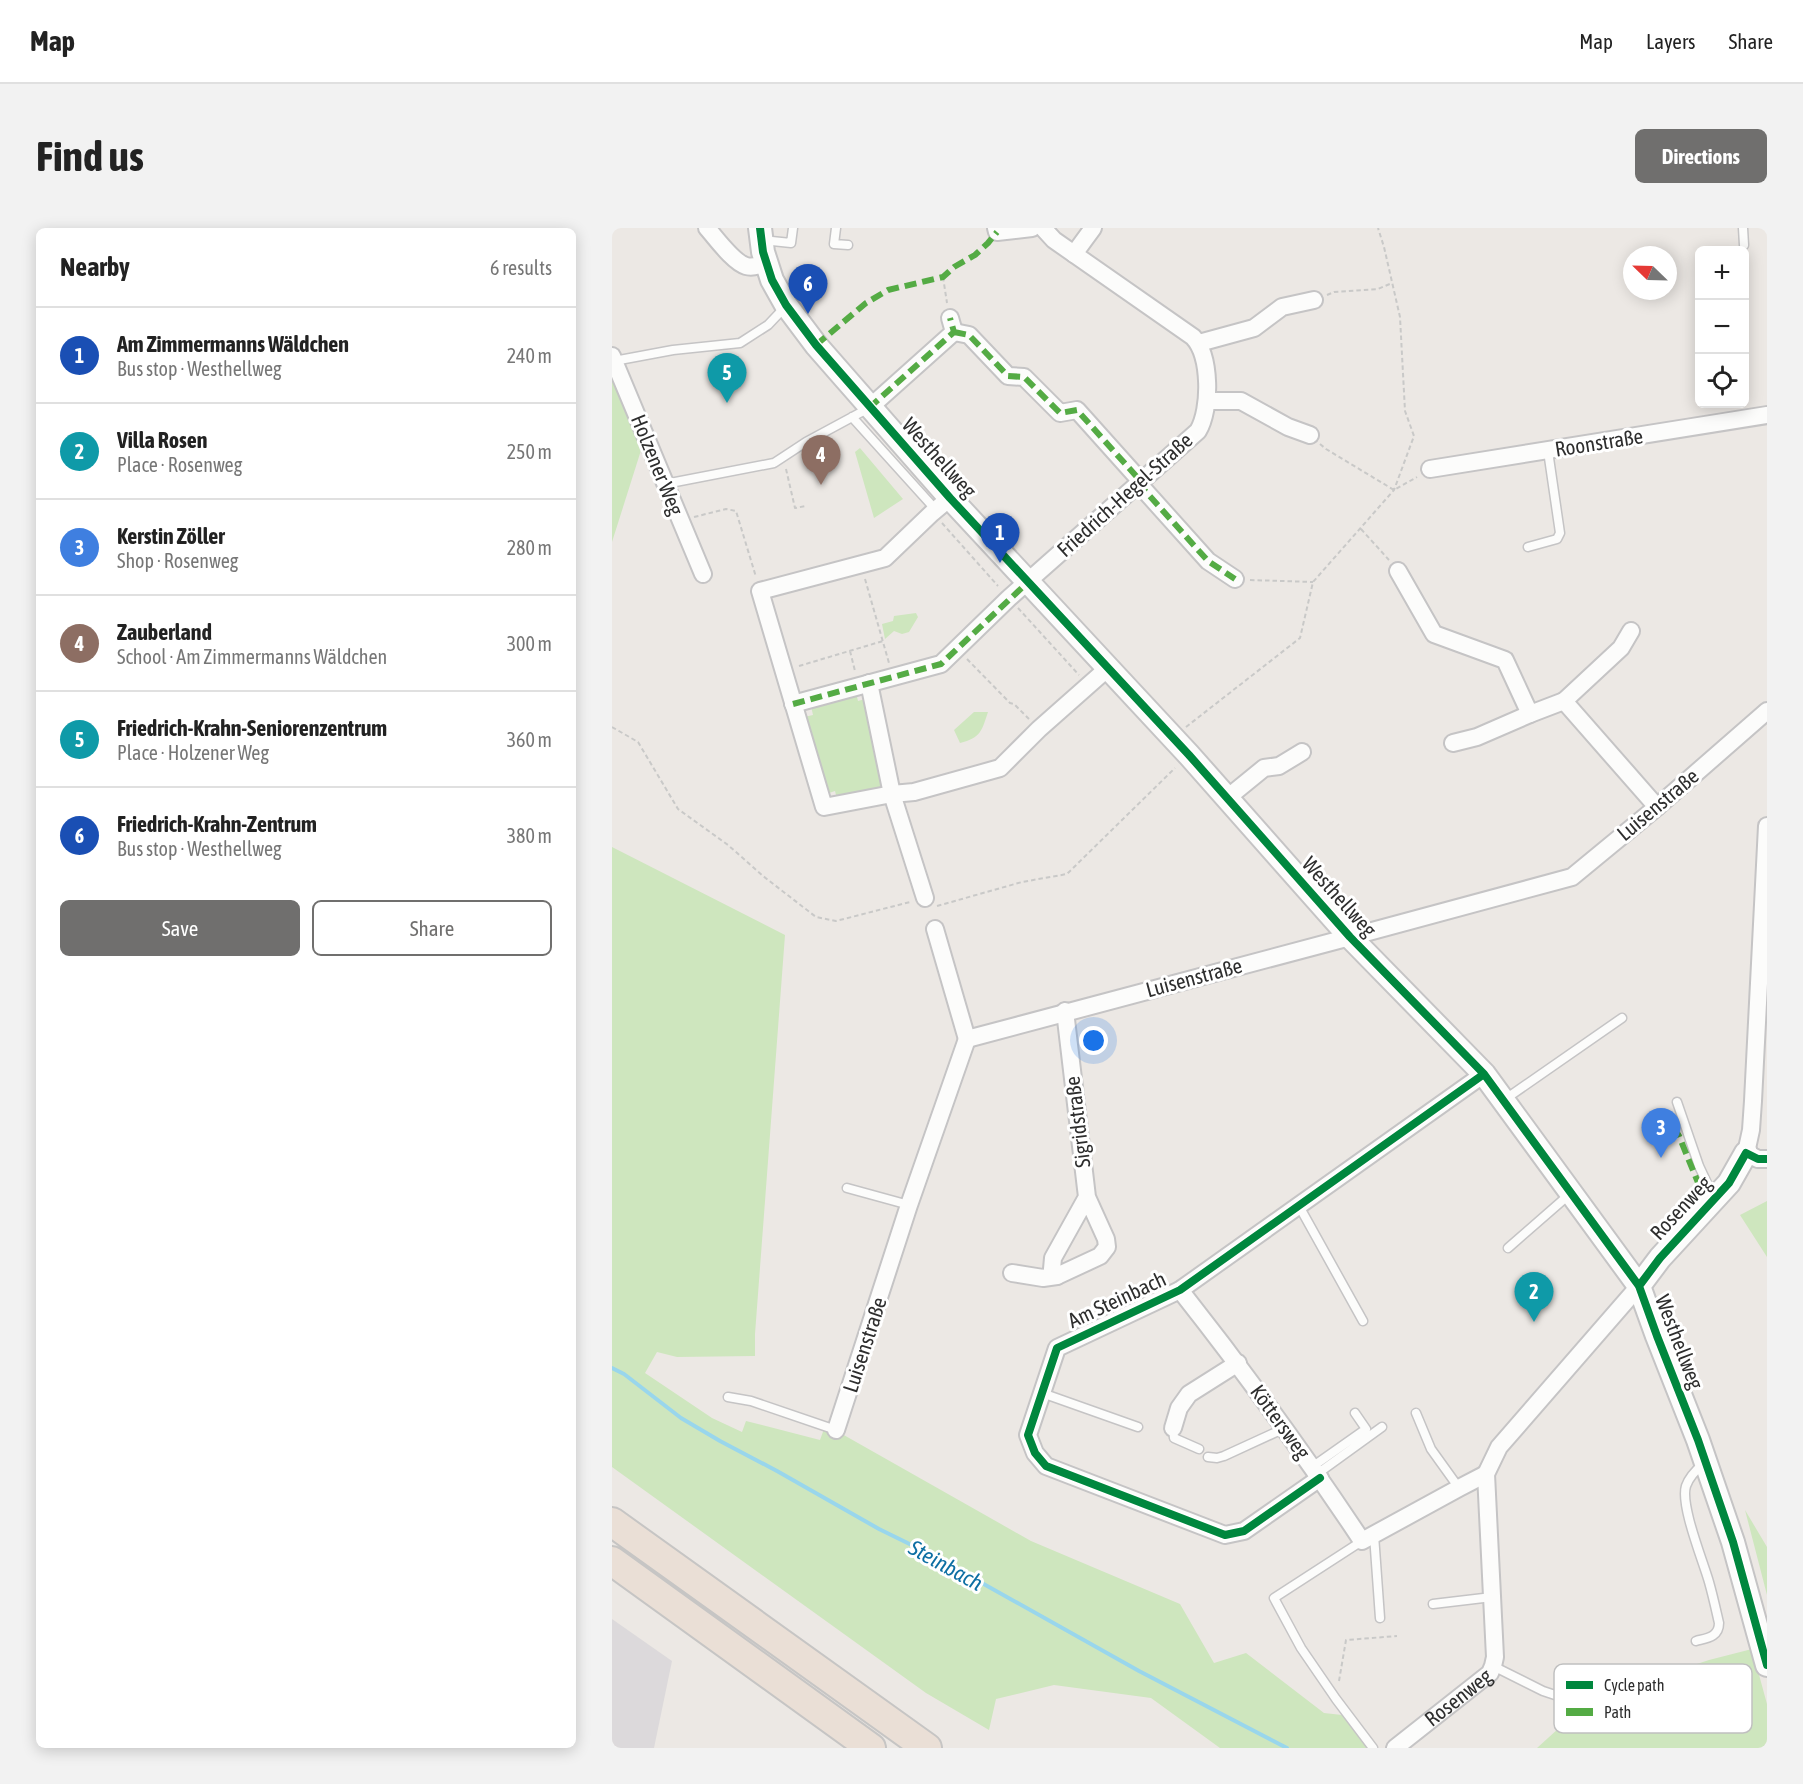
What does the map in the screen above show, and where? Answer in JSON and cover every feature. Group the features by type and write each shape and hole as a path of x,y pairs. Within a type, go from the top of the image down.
{"highway":[{"path":"612,1522 927,1748"},
{"path":"612,1561 871,1748"}],"street":[{"path":"707,228 744,266 754,267 766,263"},
{"path":"996,228 997,232 1032,228"},
{"path":"1043,228 1054,240 1199,343 1254,328 1282,306 1314,301"},
{"path":"1074,254 1093,228"},
{"name":"Westhellweg","path":"761,234 766,263 772,280 786,305 816,345 860,412 943,504 1028,582 1189,755 1350,938 1484,1074 1639,1286 1706,1462 1733,1542 1767,1665"},
{"path":"860,412 952,325 969,335 1008,376 1024,377 1060,413 1077,410 1208,561 1235,579"},
{"name":"Friedrich-Hegel-Straße","path":"793,704 941,663 1198,430 1203,423 1208,401 1204,360 1199,343"},
{"name":"Holzener Weg","path":"613,359 703,574"},
{"path":"1208,401 1241,401 1288,427 1310,435"},
{"name":"Roonstraße","path":"1430,470 1767,414"},
{"path":"943,504 885,558 760,591 824,807 914,792 1000,768 1039,729 1108,669"},
{"path":"1398,570 1434,634 1504,660 1530,714"},
{"path":"1453,743 1477,737 1564,701 1621,648 1631,632"},
{"path":"864,685 892,794 927,903"},
{"path":"1564,701 1657,807"},
{"name":"Luisenstraße","path":"836,1430 909,1205 967,1039 1572,877 1767,711"},
{"path":"1226,799 1264,768 1279,766 1302,753"},
{"name":"Rosenweg","path":"1395,1748 1490,1673 1493,1666 1495,1657 1486,1474 1499,1448 1639,1286 1660,1258 1756,1156 1751,1130 1767,826"},
{"path":"935,929 967,1039"},
{"name":"Sigridstraße","path":"1012,1272 1043,1278 1057,1276 1100,1256 1107,1247 1106,1239 1087,1197 1065,1011"},
{"name":"Am Steinbach","path":"1317,1473 1244,1531 1226,1534 1046,1466 1035,1454 1028,1435 1057,1348 1180,1290 1484,1074"},
{"name":"Sigridstraße","path":"1057,1276 1052,1269 1053,1258 1087,1197"},
{"name":"Köttersweg","path":"1180,1290 1238,1363 1317,1473 1368,1538"},
{"name":"Köttersweg","path":"1173,1428 1179,1408 1189,1394 1238,1363"},
{"path":"1368,1538 1486,1474"}],"lane":[{"path":"761,234 791,243 793,228"},
{"path":"836,228 834,244 848,245"},
{"path":"1743,228 1744,245"},
{"path":"613,359 740,343 768,326 786,305"},
{"path":"666,484 774,463 860,412"},
{"path":"1528,547 1557,539 1560,533 1548,451"},
{"path":"1503,1100 1622,1018"},
{"path":"1677,1102 1699,1166 1715,1198"},
{"path":"847,1188 909,1205"},
{"path":"1508,1248 1571,1193"},
{"path":"1299,1206 1363,1321"},
{"path":"1042,1393 1138,1427"},
{"path":"728,1396 751,1401 836,1430"},
{"path":"1317,1473 1366,1429 1354,1413"},
{"path":"1416,1413 1431,1449 1459,1488"},
{"path":"1317,1473 1382,1427"},
{"path":"1173,1428 1174,1438 1199,1449"},
{"path":"1208,1457 1224,1456 1285,1428"},
{"path":"1696,1641 1715,1635 1719,1630 1709,1581 1685,1496 1690,1478 1706,1462"},
{"path":"1373,1748 1301,1648 1274,1598 1368,1538 1380,1618"},
{"path":"1433,1604 1492,1598"},
{"path":"1493,1666 1554,1695"}],"path":[{"path":"1378,228 1400,318 1405,411 1414,436 1394,490"},
{"path":"943,277 952,325"},
{"path":"1314,301 1334,292 1378,289 1392,282"},
{"path":"1310,435 1326,449 1394,490"},
{"path":"784,457 795,508 806,506"},
{"path":"1172,738 1300,638 1312,582 1394,490 1430,470"},
{"path":"680,520 726,509 735,511 760,591"},
{"path":"1360,529 1398,570"},
{"path":"862,564 892,677"},
{"path":"1235,579 1312,582"},
{"path":"784,670 883,641"},
{"path":"957,648 1010,704 1014,704 1039,729"},
{"path":"850,651 864,685"},
{"path":"612,727 638,742 678,809 728,845 763,876 816,917 836,921 1067,874 1189,755"},
{"path":"1336,1699 1346,1640 1397,1636"}],"shaded area":[{"path":"612,1619 672,1661 654,1748 612,1748"}],"green space":[{"path":"612,370 643,444 612,542"},
{"path":"860,448 903,499 874,518 855,452"},
{"path":"916,613 918,617 909,632 902,634 894,631 885,639 882,624 893,621 894,616"},
{"path":"856,693 858,701 865,699 887,778 880,780 882,787 837,799 835,791 826,794 804,717 813,715 811,706"},
{"path":"974,712 988,712 977,736 960,743 954,730"},
{"path":"612,847 785,935 755,1356 677,1357 657,1352 645,1373 712,1418 742,1432 746,1421 820,1440 824,1429 842,1434 1031,1541 1180,1604 1214,1663 1246,1653 1324,1713 1342,1715 1371,1748 1220,1748 1151,1698 1054,1685 996,1699 989,1730 926,1693 612,1467"},
{"path":"1767,1201 1767,1257 1740,1215"},
{"path":"1745,1510 1767,1547 1767,1595"},
{"path":"1752,1649 1767,1704 1767,1748 1537,1748 1554,1733 1752,1733 1752,1664 1697,1664"}],"waterway":[{"name":"Steinbach","path":"612,1368 624,1374 681,1418 720,1441 879,1529 932,1555 1139,1671 1287,1748"}],"marked path":[{"path":"816,345 866,303 888,290 943,277 954,267 975,255 997,232"},
{"path":"869,408 954,332 950,318"},
{"path":"954,332 969,335 1008,376 1024,377 1060,413 1077,410 1208,561 1235,579"},
{"path":"793,704 941,664 1028,582"},
{"path":"1672,1132 1675,1130 1679,1136 1701,1190"}],"cycle path":[{"path":"760,228 763,252 772,280 786,305 816,345 950,498 1189,755 1350,937 1484,1074 1639,1286 1698,1440 1733,1542 1767,1665"},
{"path":"1320,1478 1244,1531 1225,1535 1046,1466 1035,1453 1028,1435 1057,1348 1180,1290 1484,1074"},
{"path":"1639,1286 1660,1258 1729,1183 1746,1153 1758,1159 1767,1159"}],"place":[{"name":"Friedrich-Krahn-Zentrum","path":"808,314"},
{"name":"Friedrich-Krahn-Seniorenzentrum","path":"727,403"},
{"name":"Zauberland","path":"821,485"},
{"name":"Am Zimmermanns Wäldchen","path":"1000,563"},
{"name":"Kerstin Zöller","path":"1661,1158"},
{"name":"Villa Rosen","path":"1534,1322"}]}
